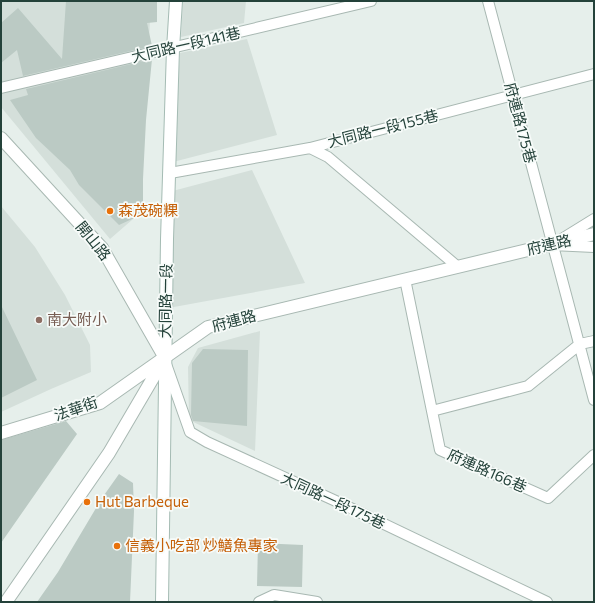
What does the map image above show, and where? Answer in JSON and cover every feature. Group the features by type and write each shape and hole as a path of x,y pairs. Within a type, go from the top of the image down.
{"street":[{"name":"大同路一段","path":"162,602 164,358 173,49 176,1"},
{"name":"開山路","path":"1,138 102,248 164,358"},
{"name":"府連路","path":"6,602 109,453 164,358 208,327 594,234"},
{"name":"法華街","path":"1,433 100,403 164,358"}],"lane":[{"name":"大同路一段141巷","path":"1,88 173,49 346,4 371,1"},
{"name":"府連路175巷","path":"488,1 594,400"},
{"name":"大同路一段155巷","path":"170,173 310,148 594,74"},
{"path":"310,148 328,157 458,267"},
{"path":"552,245 594,219"},
{"path":"552,245 594,247"},
{"name":"府連路166巷","path":"405,279 440,450 548,498 594,455"},
{"path":"432,411 528,386 580,344 594,341"},
{"name":"大同路一段175巷","path":"164,358 190,432 207,442 338,502 547,602"},
{"path":"259,602 274,595 318,602"}],"shaded area":[{"path":"1,1 151,1 140,213 110,239 1,107"},
{"path":"183,1 246,1 244,23 181,37"},
{"path":"247,39 277,135 173,162 180,53"},
{"path":"252,170 305,283 163,309 165,193"},
{"name":"南大附小","path":"1,206 35,247 65,295 90,345 91,372 1,412"},
{"path":"260,331 255,451 189,420 188,367 198,348"}],"building":[{"path":"66,1 157,1 157,22 147,23 152,46 23,76 17,50 1,63 1,23 18,8 62,59"},
{"path":"152,59 146,120 143,214 119,225 79,185 70,170 36,138 10,100 28,95 26,89"},
{"path":"1,305 37,380 1,398"},
{"path":"203,349 248,350 247,426 193,421 191,415 192,363"},
{"path":"66,421 77,434 1,543 1,440"},
{"path":"119,474 133,483 134,511 130,602 37,602 58,572 102,498"},
{"path":"258,543 303,545 302,587 257,586"}],"place":[{"name":"森茂碗粿","path":"110,211"},
{"name":"南大附小","path":"39,320"},
{"name":"Hut Barbeque","path":"87,502"},
{"name":"信義小吃部 炒鱔魚專家","path":"117,546"}]}
